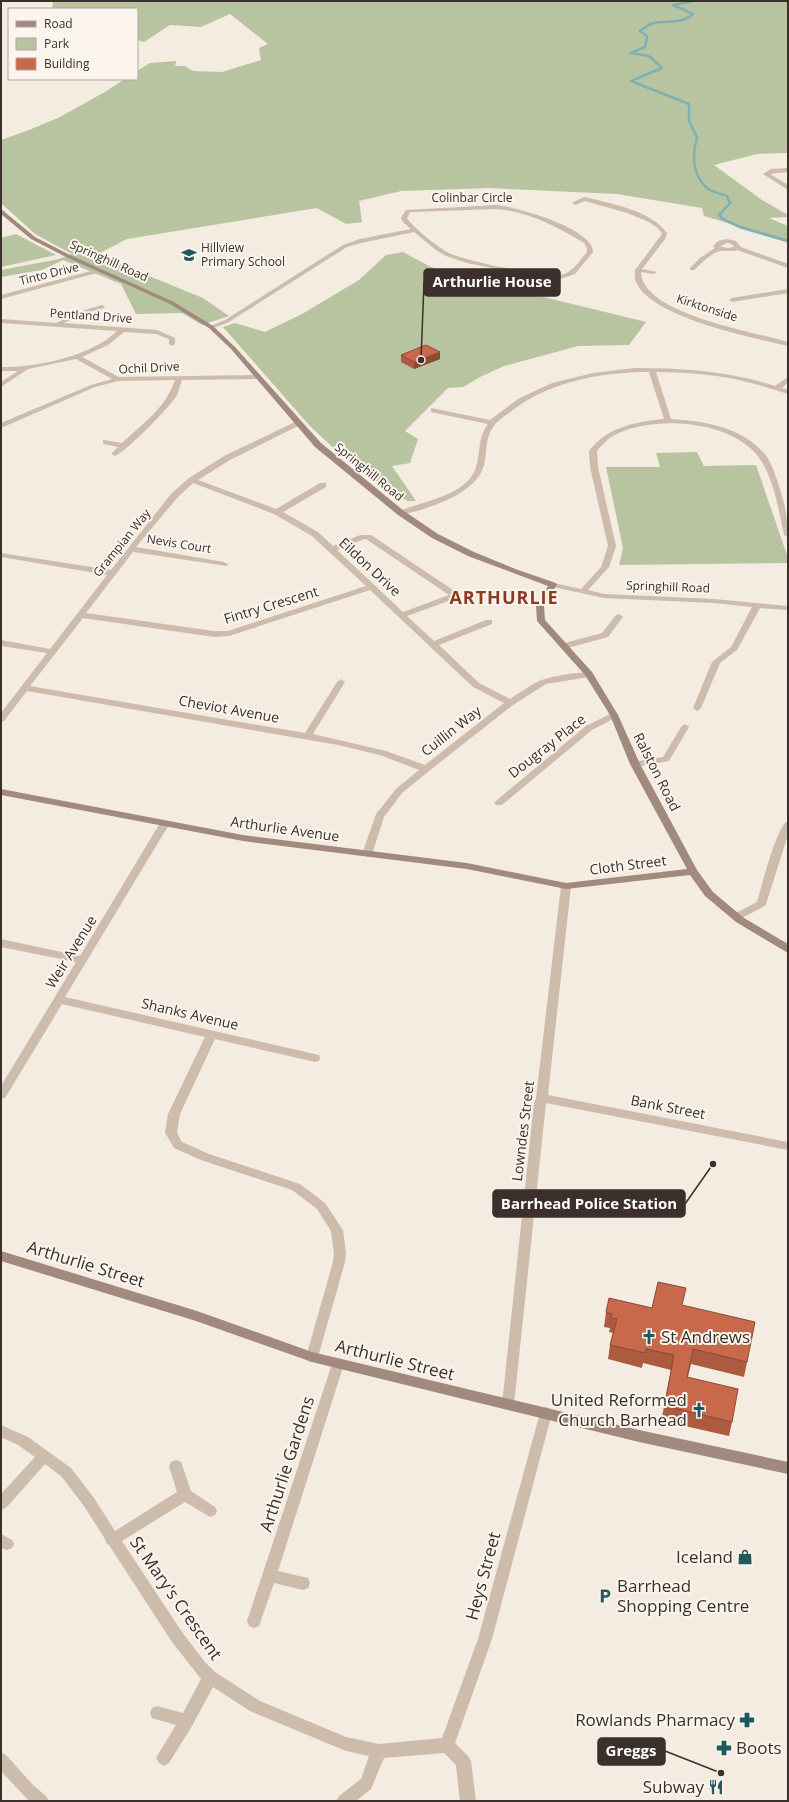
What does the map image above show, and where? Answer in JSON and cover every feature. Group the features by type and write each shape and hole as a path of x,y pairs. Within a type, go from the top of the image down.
{"street":[{"path":"788,170 771,171 766,174 788,188"},
{"path":"575,203 593,194"},
{"path":"584,199 644,217 654,221 663,230 665,234 663,238 638,270"},
{"name":"Colinbar Circle","path":"512,208 531,212 579,238 586,242 590,248 590,252 573,273 560,277 546,277 458,258 438,249 416,230 405,221 404,218 408,212 414,210 512,208"},
{"name":"Springhill Road","path":"1,211 38,240 60,252 172,303 210,326 233,348 298,424 318,445 401,513 435,536 471,554 515,572 553,585 583,592 604,596 643,599 714,601 788,608"},
{"path":"210,326 227,321 345,246 360,241 416,230"},
{"path":"692,269 701,260 719,248 716,244 727,241 737,244 737,248 772,259 788,266"},
{"path":"701,260 712,264"},
{"name":"Tinto Drive","path":"1,297 102,270"},
{"path":"638,270 654,272"},
{"name":"Kirktonside","path":"638,270 639,281 645,292 654,299 682,314 788,344"},
{"path":"739,289 747,297"},
{"path":"732,300 788,291"},
{"path":"57,324 90,310 102,308"},
{"name":"Pentland Drive","path":"1,321 157,332 166,334 172,338 172,344"},
{"path":"1,369 27,367 78,358 94,351 114,339 123,329"},
{"path":"78,358 118,379"},
{"path":"1,385 27,367"},
{"path":"652,370 668,421"},
{"path":"401,513 448,496 476,477 485,435 492,423 524,399 572,380 628,371 682,370 716,374 777,388 788,392"},
{"path":"115,454 163,409 174,394 179,377"},
{"name":"Ochil Drive","path":"1,426 93,386 118,379 258,377"},
{"path":"777,388 788,379"},
{"path":"434,410 492,423"},
{"path":"583,592 587,584 597,577 606,565 611,555 612,546 594,467 593,451 603,440 613,433 637,424 668,421 720,428 744,439 760,453 768,467 788,535"},
{"name":"Grampian Way","path":"1,719 131,548 174,496 192,480 227,458 298,424"},
{"path":"106,442 124,446"},
{"name":"Eildon Drive","path":"192,480 277,512 305,527 333,549 432,645 476,685 510,703"},
{"path":"277,512 323,485"},
{"path":"333,549 363,536 368,537 454,596 402,615"},
{"name":"Nevis Court","path":"131,548 224,564"},
{"path":"1,555 113,573"},
{"name":"Ralston Road","path":"553,585 543,598 538,611 539,617 589,674 614,715 635,764 693,872 709,894 736,917 788,949"},
{"name":"Fintry Crescent","path":"81,615 214,634 230,632 372,587"},
{"path":"697,708 716,662 734,648 758,604"},
{"path":"564,646 605,635 619,617"},
{"path":"432,645 489,622"},
{"path":"1,643 53,652"},
{"name":"Cuillin Way","path":"366,854 379,816 399,791 426,769 510,703 543,682 589,674"},
{"path":"307,736 341,682"},
{"name":"Cheviot Avenue","path":"24,688 307,736 381,752 406,760 426,769"},
{"name":"Dougray Place","path":"499,802 589,728 614,715"},
{"path":"635,764 666,759 685,727"},
{"name":"Arthurlie Avenue","path":"1,792 243,838 467,866 566,886"},
{"name":"Weir Avenue","path":"1,1095 165,823"},
{"path":"736,917 761,904 780,842 788,824"},
{"name":"Cloth Street","path":"566,886 606,883 693,872"},
{"name":"Lowndes Street","path":"508,1404 540,1103 542,1098 566,886"},
{"path":"1,943 83,960"},
{"name":"Shanks Avenue","path":"58,999 315,1058"},
{"path":"212,1034 174,1114 171,1132 178,1145 205,1157 296,1187 321,1206 337,1230 340,1253 339,1262 312,1357"},
{"name":"Bank Street","path":"542,1098 788,1146"},
{"name":"Arthurlie Street","path":"1,1256 197,1316 312,1357 639,1436 788,1468"},
{"name":"Arthurlie Gardens","path":"254,1621 270,1576 338,1364"},
{"name":"Heys Street","path":"447,1745 485,1639 546,1413"},
{"name":"St Mary's Crescent","path":"1,1431 23,1441 66,1472 89,1502 112,1540 178,1637 199,1666 210,1677 255,1706 346,1744 379,1751 427,1748 447,1745"},
{"path":"1,1504 44,1456"},
{"path":"176,1466 185,1495 210,1511"},
{"name":"St Mary's Crescent","path":"112,1540 185,1495"},
{"path":"270,1576 303,1583"},
{"name":"St Mary's Crescent","path":"164,1758 187,1721 210,1677"},
{"path":"157,1712 187,1721"},
{"path":"447,1745 463,1761 468,1801"},
{"path":"344,1801 366,1784 379,1751"},
{"path":"1,1760 28,1790 41,1801"}],"green space":[{"path":"53,1 788,1 788,153 757,154 714,165 762,200 788,215 788,217 769,218 788,226 788,241 704,216 702,208 617,194 489,188 401,191 359,201 362,222 346,224 317,208 127,239 100,253 105,258 203,298 229,316 202,325 182,313 136,314 121,284 63,260 42,270 1,277 1,270 59,259 72,254 35,234 1,203 1,140 60,117 123,80 138,80 138,70 150,63 176,61 175,66 185,66 193,71 222,72 261,60 259,48 268,44 230,14 201,27 170,25 144,42 138,40 138,8 52,8"},
{"path":"16,234 56,255 1,267 1,238"},
{"path":"403,252 439,271 457,277 646,322 629,345 578,346 504,366 463,387 448,388 405,431 418,439 410,463 392,466 416,501 408,501 386,490 363,468 345,459 309,425 223,327 235,323 265,332 302,314 359,280 386,255"},
{"path":"697,452 704,466 756,465 788,558 788,563 619,565 623,548 606,467 660,467 656,453"}],"building":[{"path":"426,345 440,352 414,362 401,355"},
{"path":"658,1282 686,1288 682,1305 755,1322 747,1362 693,1349 687,1377 738,1389 732,1422 670,1407 670,1404 665,1403 674,1355 646,1349 645,1353 610,1345 617,1319 611,1318 612,1314 606,1312 609,1298 652,1308"}],"waterway":[{"path":"693,1 673,5 693,14 684,20 659,22 647,26 640,31 647,36 645,47 631,53 649,56 662,68 631,81 689,104 689,121 697,138 694,151 694,164 698,177 707,188 727,196 730,203 720,214"},
{"path":"720,214 719,215 723,219 740,227 788,241"}],"place":[{"name":"Hillview Primary School","path":"189,255"},
{"name":"Arthurlie House","path":"421,360"},
{"name":"Barrhead Police Station","path":"713,1164"},
{"name":"St Andrews","path":"649,1337"},
{"name":"United Reformed Church Barhead","path":"699,1410"},
{"name":"Iceland","path":"745,1557"},
{"name":"Barrhead Shopping Centre","path":"605,1596"},
{"name":"Rowlands Pharmacy","path":"747,1720"},
{"name":"Boots","path":"724,1748"},
{"name":"Greggs","path":"721,1773"},
{"name":"Subway","path":"716,1787"}],"district":[{"name":"ARTHURLIE","path":"504,598"}]}
